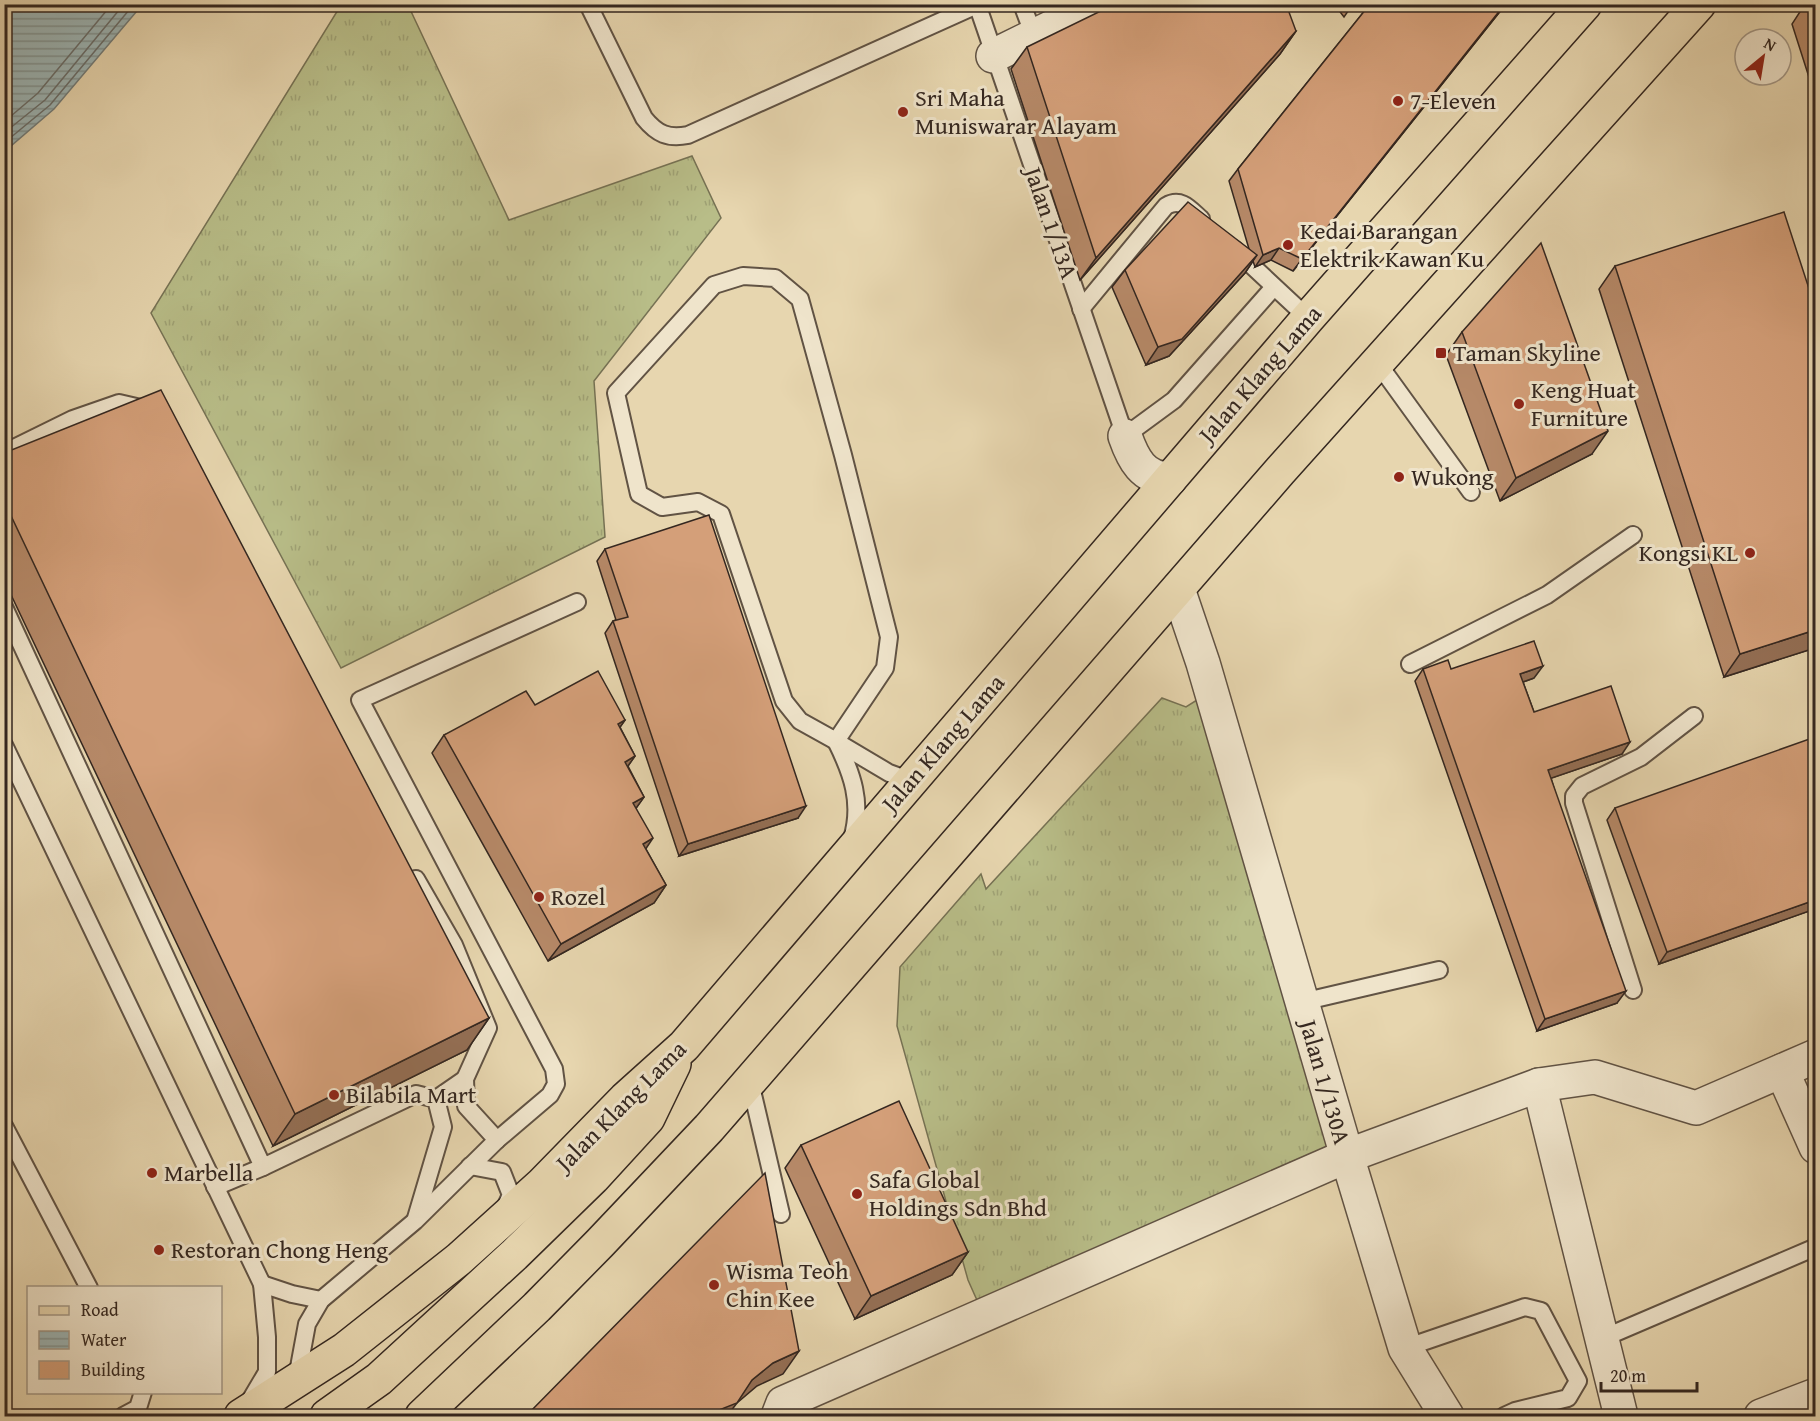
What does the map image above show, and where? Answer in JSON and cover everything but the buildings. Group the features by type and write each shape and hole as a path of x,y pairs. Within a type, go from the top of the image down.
{"main road":[{"name":"Jalan Klang Lama","path":"241,1416 344,1350 459,1259 542,1184 626,1099 684,1046 1308,318 1585,4"},
{"path":"422,1416 500,1344 600,1243 750,1082 1377,362 1699,4"},
{"path":"327,1416 379,1379 593,1178 648,1118 684,1046"}],"street":[{"path":"993,56 1099,4"},
{"name":"Jalan 1/13A","path":"1125,436 1134,459 1142,469 1152,477 1170,479"},
{"name":"Jalan 1/130A","path":"1178,589 1203,663 1347,1156 1539,1085 1595,1077 1696,1108 1815,1056"},
{"path":"1782,1071 1815,1147"},
{"path":"1539,1085 1621,1416"},
{"path":"778,1416 783,1403 1347,1156 1405,1348 1447,1416"},
{"path":"1761,1416 1815,1395"}],"lane":[{"name":"Jalan 1/13A","path":"588,4 644,118 652,129 669,136 688,135 977,4 1125,436"},
{"path":"1022,4 1034,36"},
{"path":"1081,309 1166,206 1172,202 1180,202 1217,233 1308,318"},
{"path":"836,741 885,668 889,637 843,455 800,299 775,278 743,276 714,285 616,393 639,494 662,507 698,502 721,514 783,701 800,721 889,773 911,780 919,771"},
{"path":"1125,436 1174,400 1274,287"},
{"path":"1377,362 1471,492"},
{"path":"4,453 73,419 119,403 151,411 157,421"},
{"path":"1410,664 1547,595 1633,535"},
{"path":"296,1382 308,1324 321,1300 415,1221 497,1140 550,1095 556,1084 554,1069 360,700 577,602"},
{"path":"4,607 263,1167"},
{"path":"1633,990 1574,803 1574,796 1581,786 1641,757 1694,716"},
{"path":"836,741 854,785 858,821 848,854"},
{"path":"4,745 262,1284 267,1337 267,1372 241,1416"},
{"path":"407,863 454,945 488,1028 465,1079 466,1106 497,1140"},
{"path":"1302,1002 1439,970"},
{"path":"215,1187 263,1167 416,1094 436,1099 465,1079"},
{"path":"750,1082 781,1214"},
{"path":"415,1221 443,1127 436,1099"},
{"path":"4,1126 88,1286"},
{"path":"470,1166 502,1172 511,1195 496,1225"},
{"path":"1601,1340 1815,1247"},
{"path":"262,1284 321,1300"},
{"path":"1405,1348 1526,1307 1541,1311 1578,1381 1568,1398 1515,1411 1504,1416"},
{"path":"123,1416 138,1408 142,1394"}],"green space":[{"path":"341,5 408,5 509,220 692,156 721,218 594,381 605,537 341,668 151,313"},
{"path":"1162,698 1186,707 1197,700 1333,1144 980,1307 968,1280 897,1026 900,967 981,874 986,889"}],"water":[{"path":"5,4 142,5 54,109 5,151"}],"place":[{"name":"7-Eleven","path":"1398,101"},
{"name":"Sri Maha Muniswarar Alayam","path":"903,112"},
{"name":"Kedai Barangan Elektrik Kawan Ku","path":"1288,245"},
{"name":"Taman Skyline","path":"1441,353"},
{"name":"Keng Huat Furniture","path":"1519,404"},
{"name":"Wukong","path":"1399,477"},
{"name":"Kongsi KL","path":"1750,553"},
{"name":"Rozel","path":"539,897"},
{"name":"Bilabila Mart","path":"334,1095"},
{"name":"Marbella","path":"152,1173"},
{"name":"Safa Global Holdings Sdn Bhd","path":"857,1194"},
{"name":"Restoran Chong Heng","path":"159,1250"},
{"name":"Wisma Teoh Chin Kee","path":"714,1285"}]}
